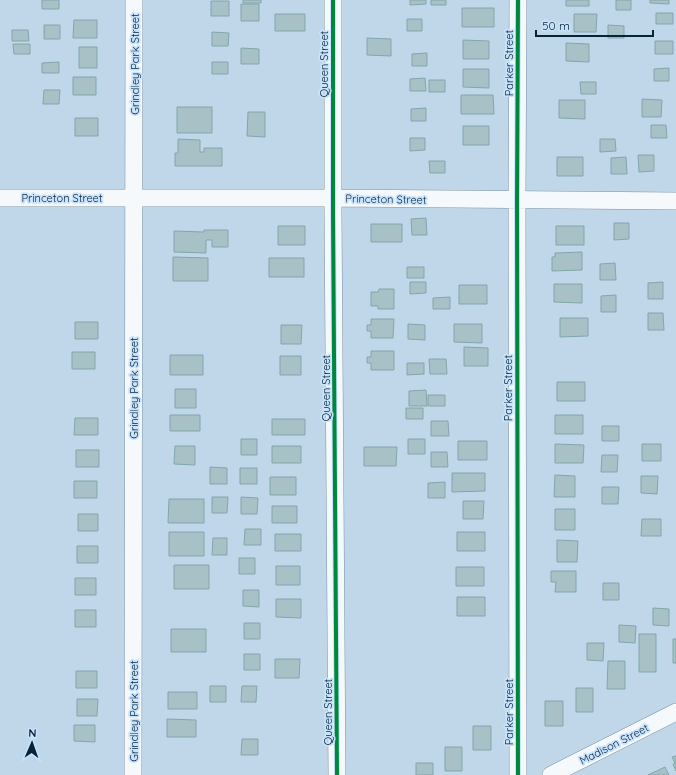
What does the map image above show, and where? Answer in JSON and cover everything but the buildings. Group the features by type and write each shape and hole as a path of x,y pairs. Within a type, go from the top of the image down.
{"street":[{"name":"Grindley Park Street","path":"133,775 135,198 134,0"},
{"name":"Queen Street","path":"333,0 337,775"},
{"name":"Parker Street","path":"518,0 518,775"},
{"name":"Princeton Street","path":"0,198 333,198 676,201"},
{"name":"Madison Street","path":"551,775 676,712"}],"cycle path":[{"path":"333,0 337,775"},
{"path":"518,0 518,775"}]}
